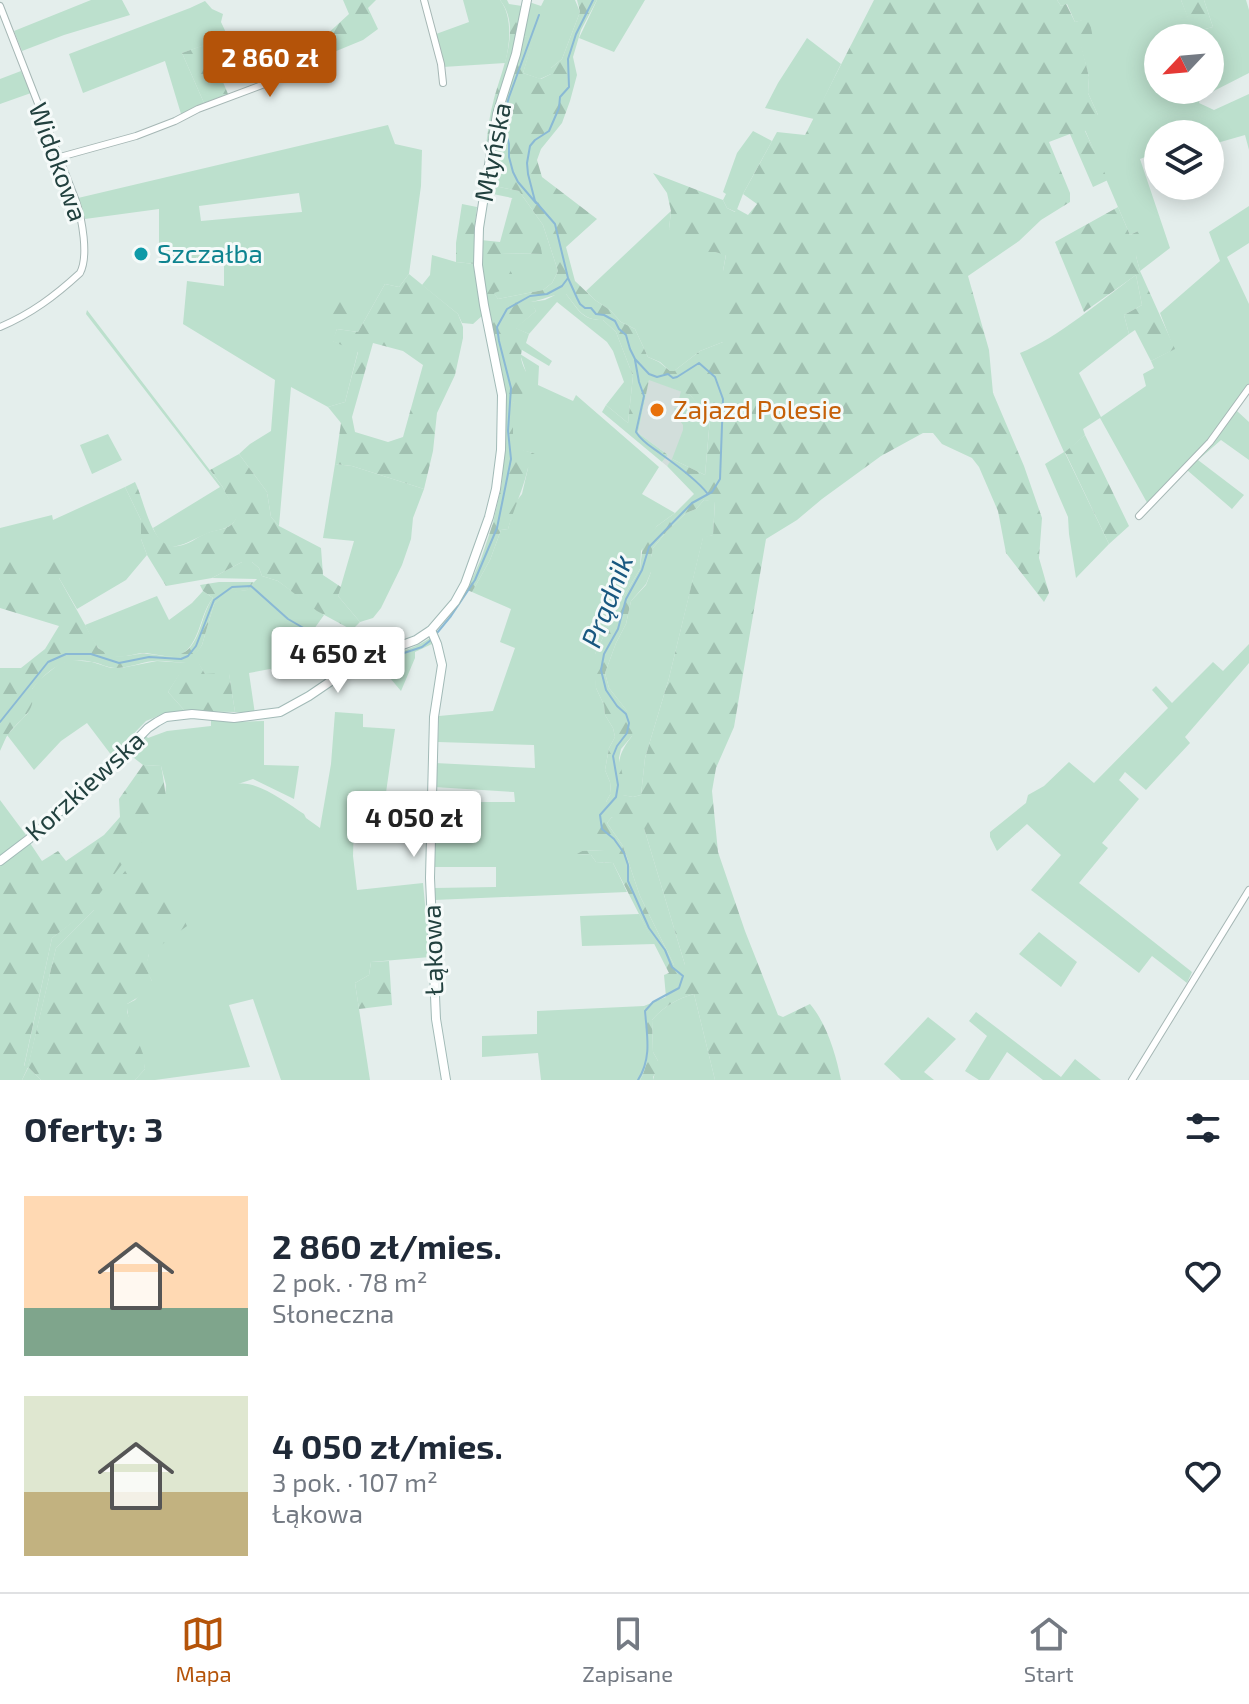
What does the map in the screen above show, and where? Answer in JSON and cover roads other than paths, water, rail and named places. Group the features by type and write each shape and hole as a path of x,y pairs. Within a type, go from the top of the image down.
{"street":[{"path":"424,0 443,83"},
{"name":"Młyńska","path":"484,305 478,265 479,228 497,114 516,54 527,0"},
{"name":"Widokowa","path":"0,6 60,157 81,216 84,241 83,269 54,296 28,314 0,327"},
{"path":"60,157 136,136 299,71"},
{"name":"Korzkiewska","path":"0,861 114,763 148,728 166,717 192,714 234,718 280,712 362,660 406,645 431,630 455,602 465,584 484,535 496,489 501,450 502,395 484,305"},
{"path":"1139,516 1210,442 1249,388"},
{"name":"Łąkowa","path":"431,630 442,665 434,717 430,878 436,1019 446,1080"},
{"path":"1132,1080 1249,890"}],"waterway":[{"name":"Prądnik","path":"593,0 568,59 569,87 560,97 559,108 549,131 530,146 527,163 535,201 555,224 568,278 580,304 615,321 626,335 635,359 649,374 657,377 668,374 673,378 699,363 715,377 723,399 720,479 712,492 692,503 649,547 642,570 626,599 618,629 604,654 601,670 606,690 626,714 629,723 627,733 613,756 618,785 616,797 600,815 602,829 624,853 628,881 649,928 665,950 672,967 683,976 679,988 653,1002 645,1011 647,1055 638,1080"},
{"path":"536,203 513,172 504,115 539,15"},
{"path":"437,633 475,580 497,528 511,459 508,431 511,388 497,327 507,309 530,296 547,294 562,286 568,278"},
{"path":"635,360 644,396 636,432 707,493"},
{"path":"0,722 48,662 66,654 91,654 119,663 149,657 181,659 188,656 196,646 214,600 232,587 251,586 345,663"},
{"path":"353,670 359,671 422,647 431,640"}],"place":[{"name":"Szczałba","path":"141,254"},
{"name":"Zajazd Polesie","path":"657,410"}]}
